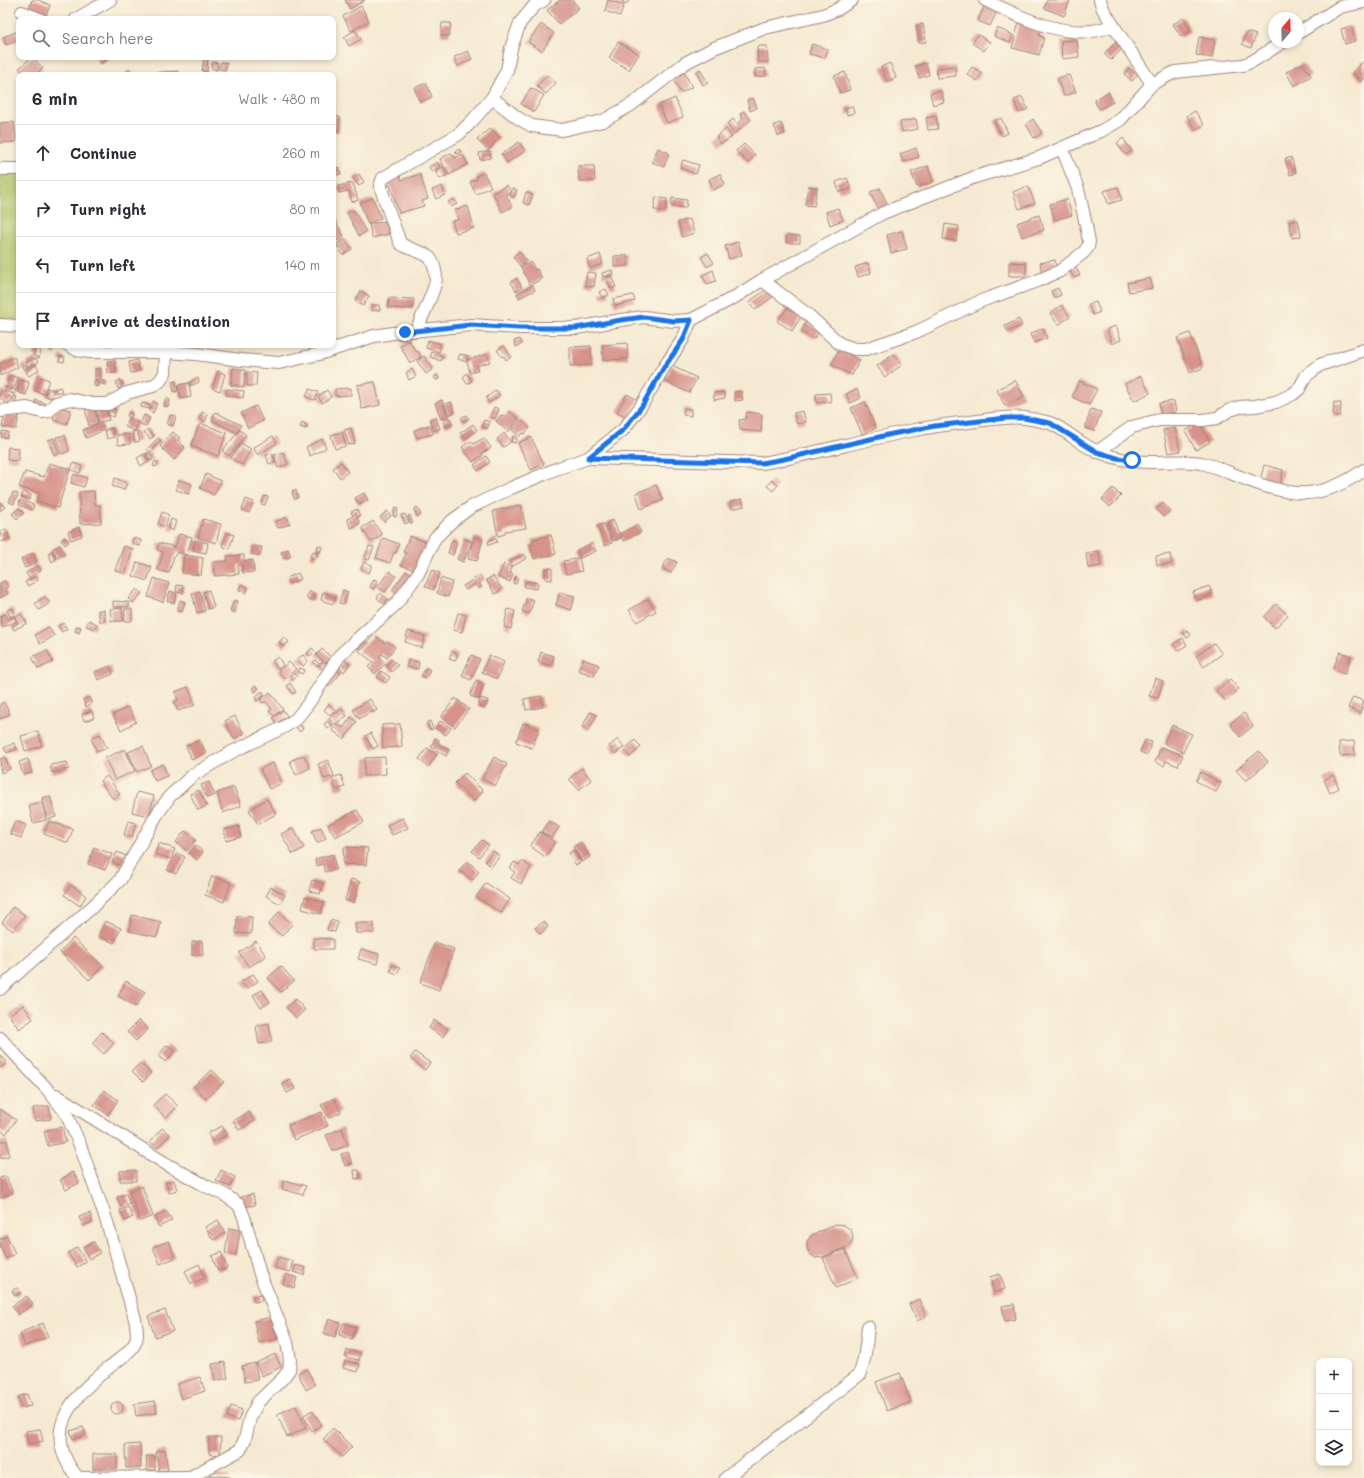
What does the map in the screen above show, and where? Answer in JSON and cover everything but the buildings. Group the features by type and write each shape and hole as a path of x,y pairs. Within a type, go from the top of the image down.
{"street":[{"path":"81,16 110,0"},
{"path":"416,331 435,287 436,279 434,266 429,258 419,251 405,248 400,243 380,186 383,178 460,134 492,98 507,70 511,48 520,23 534,6 544,0"},
{"path":"492,98 518,118 532,126 562,130 603,121 631,105 685,63 714,48 765,28 823,15 838,9 852,0"},
{"path":"985,0 1028,19 1058,30 1082,32 1107,28 1113,25"},
{"path":"1100,0 1113,25 1152,84"},
{"path":"1304,29 1340,7 1364,2"},
{"path":"22,12 32,16"},
{"path":"73,348 90,352 166,352 197,349 241,360 280,363 319,354 374,336 393,333 471,325 520,328 576,328 644,317 674,321 691,320 735,298 762,280 883,213 975,177 1039,158 1101,131 1120,120 1152,84 1174,72 1243,65 1253,61 1274,48"},
{"path":"762,280 807,314 840,344 855,349 866,349 916,332 981,301 1060,271 1084,252 1088,247 1089,242 1078,189 1062,148"},
{"path":"0,169 16,168"},
{"path":"0,989 91,908 120,880 156,816 170,796 193,775 225,756 284,727 296,719 308,704 340,654 397,603 418,574 435,538 452,521 471,507 511,488 556,469 588,458 623,430 642,406 663,369 683,340 691,320"},
{"path":"0,325 16,326"},
{"path":"1097,452 1132,427 1159,420 1203,420 1217,418 1230,410 1240,407 1276,402 1293,394 1299,389 1306,376 1320,365 1364,350"},
{"path":"0,411 27,408 42,412 49,410 56,402 70,399 93,404 108,404 127,394 153,386 160,381 165,373 166,352"},
{"path":"588,458 762,463 928,427 1006,418 1024,418 1050,423 1097,452 1117,458 1146,462 1185,461 1202,463 1262,486 1283,492 1302,494 1328,490 1353,478 1364,470"},
{"path":"0,1038 48,1090 66,1113 80,1146 107,1222 135,1318 137,1330 136,1341 132,1348 98,1377 76,1399 65,1416 60,1432 62,1450 66,1462 78,1478 189,1478 240,1450 245,1439 250,1418 258,1402 283,1378 289,1370 290,1360 288,1342 260,1274 244,1217 239,1205 225,1195 161,1161 48,1090"},
{"path":"726,1478 859,1375 863,1367 868,1327"}],"green space":[{"path":"16,172 16,320 0,321 0,173"}],"route":[{"path":"405,332 471,325 520,328 576,328 644,317 674,321 691,320 683,340 663,369 642,406 623,430 588,458 682,462 762,463 935,426 1006,418 1024,418 1050,423 1097,452 1117,458 1132,460"}]}
